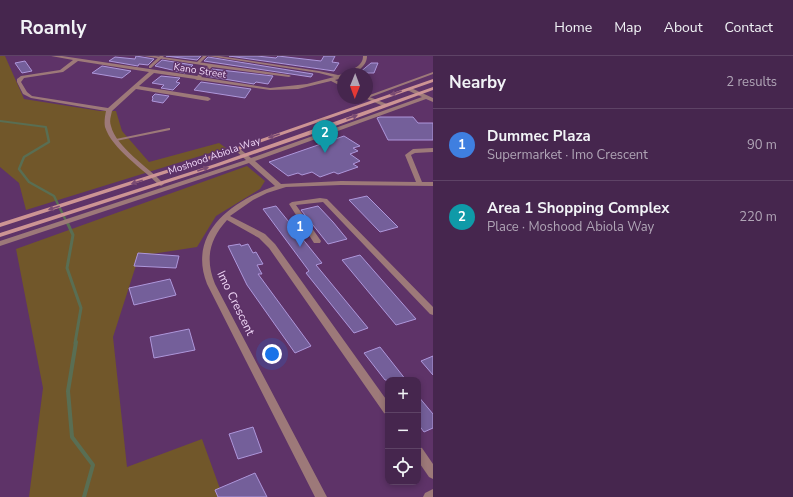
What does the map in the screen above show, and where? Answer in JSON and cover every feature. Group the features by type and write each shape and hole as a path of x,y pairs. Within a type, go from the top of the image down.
{"main road":[{"name":"Moshood Abiola Way","path":"0,225 82,200 237,149 433,80"},
{"name":"Moshood Abiola Way","path":"0,235 87,209 161,184 433,88"}],"street":[{"name":"Kano Street","path":"53,56 270,89 303,87 337,78"},
{"path":"94,63 103,56"},
{"path":"146,56 288,76"},
{"path":"210,56 337,75"},
{"path":"358,68 365,61 365,56"},
{"path":"77,60 61,71 23,77 19,80 19,82 25,93 31,97 109,110"},
{"path":"197,79 211,65"},
{"path":"151,70 135,87 109,110 108,125 116,140 161,184"},
{"path":"332,80 337,83"},
{"path":"135,87 208,99"},
{"path":"409,89 433,100"},
{"path":"0,244 250,160 427,97"},
{"path":"375,101 385,105"},
{"path":"237,149 279,186"},
{"path":"420,184 408,156 413,151 433,150"},
{"name":"Imo Crescent","path":"321,497 211,284 206,268 206,254 212,233 225,216 257,195 279,186 325,183 433,184"},
{"path":"317,241 292,204 325,200 433,312"},
{"path":"225,216 262,236 272,246 385,406"},
{"path":"421,456 433,473"},
{"path":"429,497 433,495"}],"lane":[{"path":"198,63 205,56"},
{"path":"151,70 161,57"},
{"path":"373,95 433,73"},
{"path":"116,140 169,129"}],"shaded area":[{"path":"0,56 5,56 24,99 100,111 116,111 122,131 149,162 219,143 226,148 26,210 19,183 0,167"},
{"path":"247,166 265,181 260,189 216,216 197,247 139,256 113,337 127,467 202,439 223,497 29,497 43,388 16,249"}],"building":[{"path":"136,56 154,59 148,65 139,64 138,66 109,61 115,57 135,59"},
{"path":"166,56 201,56 197,60"},
{"path":"229,56 276,58 278,56 321,61 324,56 335,56 332,62 339,63 334,71"},
{"path":"208,57 313,74 311,77 204,61"},
{"path":"162,60 193,65 185,73 155,66"},
{"path":"25,61 32,71 22,73 15,63"},
{"path":"371,63 378,63 374,73 373,68 365,68"},
{"path":"102,66 131,71 122,78 92,73"},
{"path":"212,69 273,76 268,84 256,82 254,84 206,76"},
{"path":"161,76 180,78 176,82 180,83 173,90 161,88 164,85 152,83"},
{"path":"201,82 251,89 245,98 194,90"},
{"path":"155,94 169,96 163,103 152,101 152,97"},
{"path":"413,117 418,123 433,123 433,140 388,140 377,118"},
{"path":"344,136 360,146 353,148 358,151 350,154 360,161 353,164 358,167 338,174 334,172 320,177 312,172 302,175 298,173 288,176 269,162"},
{"path":"367,196 398,227 380,232 349,200"},
{"path":"276,206 322,263 316,265 368,328 354,333 306,273 309,271 263,209"},
{"path":"318,206 347,239 328,244 301,210"},
{"path":"240,244 241,246 248,244 253,253 256,252 263,264 257,265 262,274 258,274 311,346 295,353 247,285 228,246"},
{"path":"138,253 179,256 176,268 134,266"},
{"path":"360,255 416,319 396,325 342,260"},
{"path":"170,279 176,295 134,305 129,288"},
{"path":"189,329 195,350 154,358 150,337"},
{"path":"380,347 404,377 385,377 385,380 364,353"},
{"path":"433,356 433,375 421,361"},
{"path":"421,400 433,414 433,428 424,432 421,428"},
{"path":"253,427 262,452 238,459 229,434"},
{"path":"255,473 267,497 218,497 215,490"}],"waterway":[{"path":"0,121 46,128"},
{"path":"46,128 49,142 24,157 19,169 29,182 54,196 67,223"},
{"path":"67,222 73,235 67,268 81,308 75,343"},
{"path":"76,342 68,391 72,437 93,465 84,497"}],"place":[{"name":"Area 1 Shopping Complex","path":"325,153"},
{"name":"Dummec Plaza","path":"300,247"}]}
